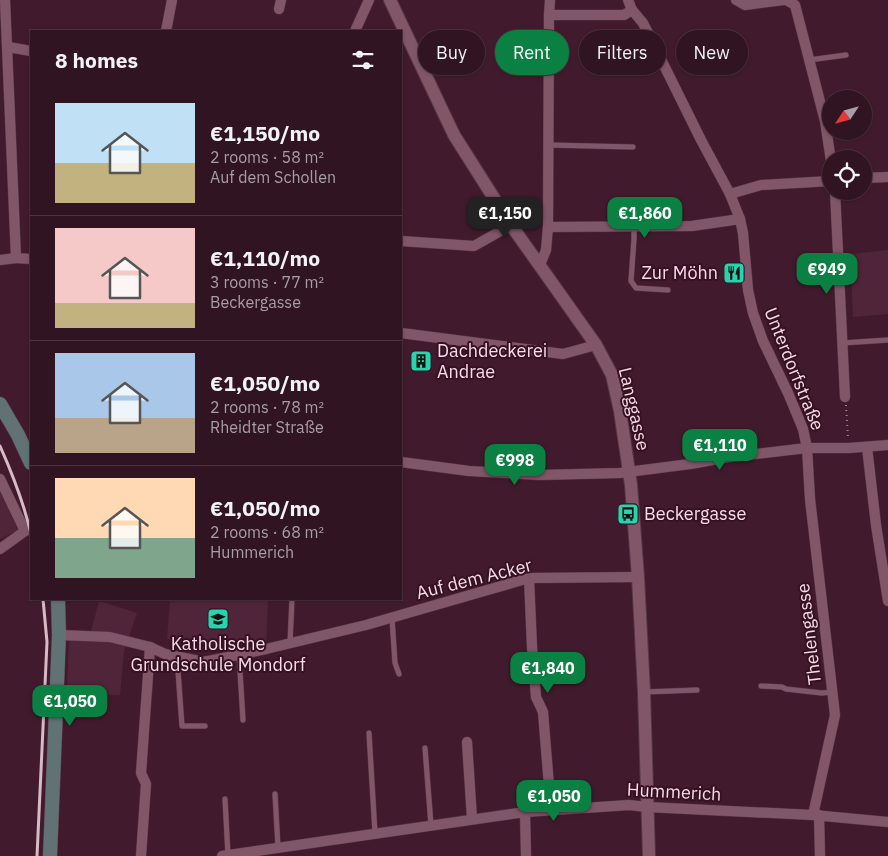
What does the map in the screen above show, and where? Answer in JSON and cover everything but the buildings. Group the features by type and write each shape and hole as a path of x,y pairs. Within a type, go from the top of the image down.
{"main road":[{"path":"0,404 30,461"},
{"path":"50,856 59,635 58,600"}],"street":[{"path":"5,0 16,258"},
{"path":"166,30 172,0"},
{"path":"355,30 369,0"},
{"name":"Langgasse","path":"390,0 454,135 512,225 596,345 612,375 630,472 644,692 649,856"},
{"path":"549,30 550,0"},
{"name":"Unterdorfstraße","path":"628,0 632,10 643,23 700,140 730,194 744,233 748,290 753,313 763,341 803,429 808,448"},
{"path":"736,0 745,5 785,0 795,5 825,121 829,150"},
{"path":"550,15 624,14 632,10"},
{"path":"8,47 30,51"},
{"path":"540,265 546,250 548,227 549,75"},
{"path":"872,178 888,177"},
{"path":"730,194 761,185 822,182"},
{"path":"835,200 845,397"},
{"path":"548,227 692,226 740,219"},
{"path":"402,241 474,246 512,225"},
{"path":"0,260 30,259"},
{"path":"402,333 563,354 596,345"},
{"path":"402,462 469,471 539,475 630,472 729,457 808,448 888,446"},
{"path":"867,447 876,525 888,601"},
{"name":"Thelengasse","path":"808,448 810,499 835,715 816,815 820,856"},
{"path":"0,479 28,530 0,549"},
{"name":"Auf dem Acker","path":"59,635 110,637 165,654 204,662 366,625 529,578 638,577"},
{"path":"529,578 536,697 543,712 552,810"},
{"path":"141,856 146,784 141,774 150,648"},
{"path":"467,742 472,819"},
{"name":"Hummerich","path":"225,856 525,812 629,805 816,815 888,822"},
{"path":"525,812 526,856"}],"lane":[{"path":"809,60 846,56"},
{"path":"549,146 633,147"},
{"path":"634,227 630,280 636,288 668,290"},
{"path":"842,343 888,340"},
{"path":"290,643 292,600"},
{"path":"392,617 395,663 399,674"},
{"path":"239,655 243,720"},
{"path":"177,656 182,726 205,726"},
{"path":"761,686 782,687 822,694 832,692"},
{"path":"644,692 697,690"},
{"path":"369,733 375,833"},
{"path":"425,748 431,825"},
{"path":"274,794 278,848"},
{"path":"224,799 225,856"}],"path":[{"path":"845,397 849,448"}],"shaded area":[{"path":"888,250 888,314 853,317 851,275 843,275 842,255"},
{"path":"0,490 18,530 0,539"},
{"name":"Katholische Grundschule Mondorf","path":"170,600 268,600 266,647 265,642 256,644 254,642 205,645 167,639"},
{"path":"99,601 137,613 124,651 120,695 67,694 69,631 91,631"}],"railway":[{"path":"0,446 18,490 30,530"},
{"path":"37,856 47,642 43,600"}],"place":[{"name":"Zur Möhn","path":"734,273"},
{"name":"Dachdeckerei Andrae","path":"421,361"},
{"name":"Beckergasse","path":"628,514"},
{"name":"Katholische Grundschule Mondorf","path":"218,619"}]}
